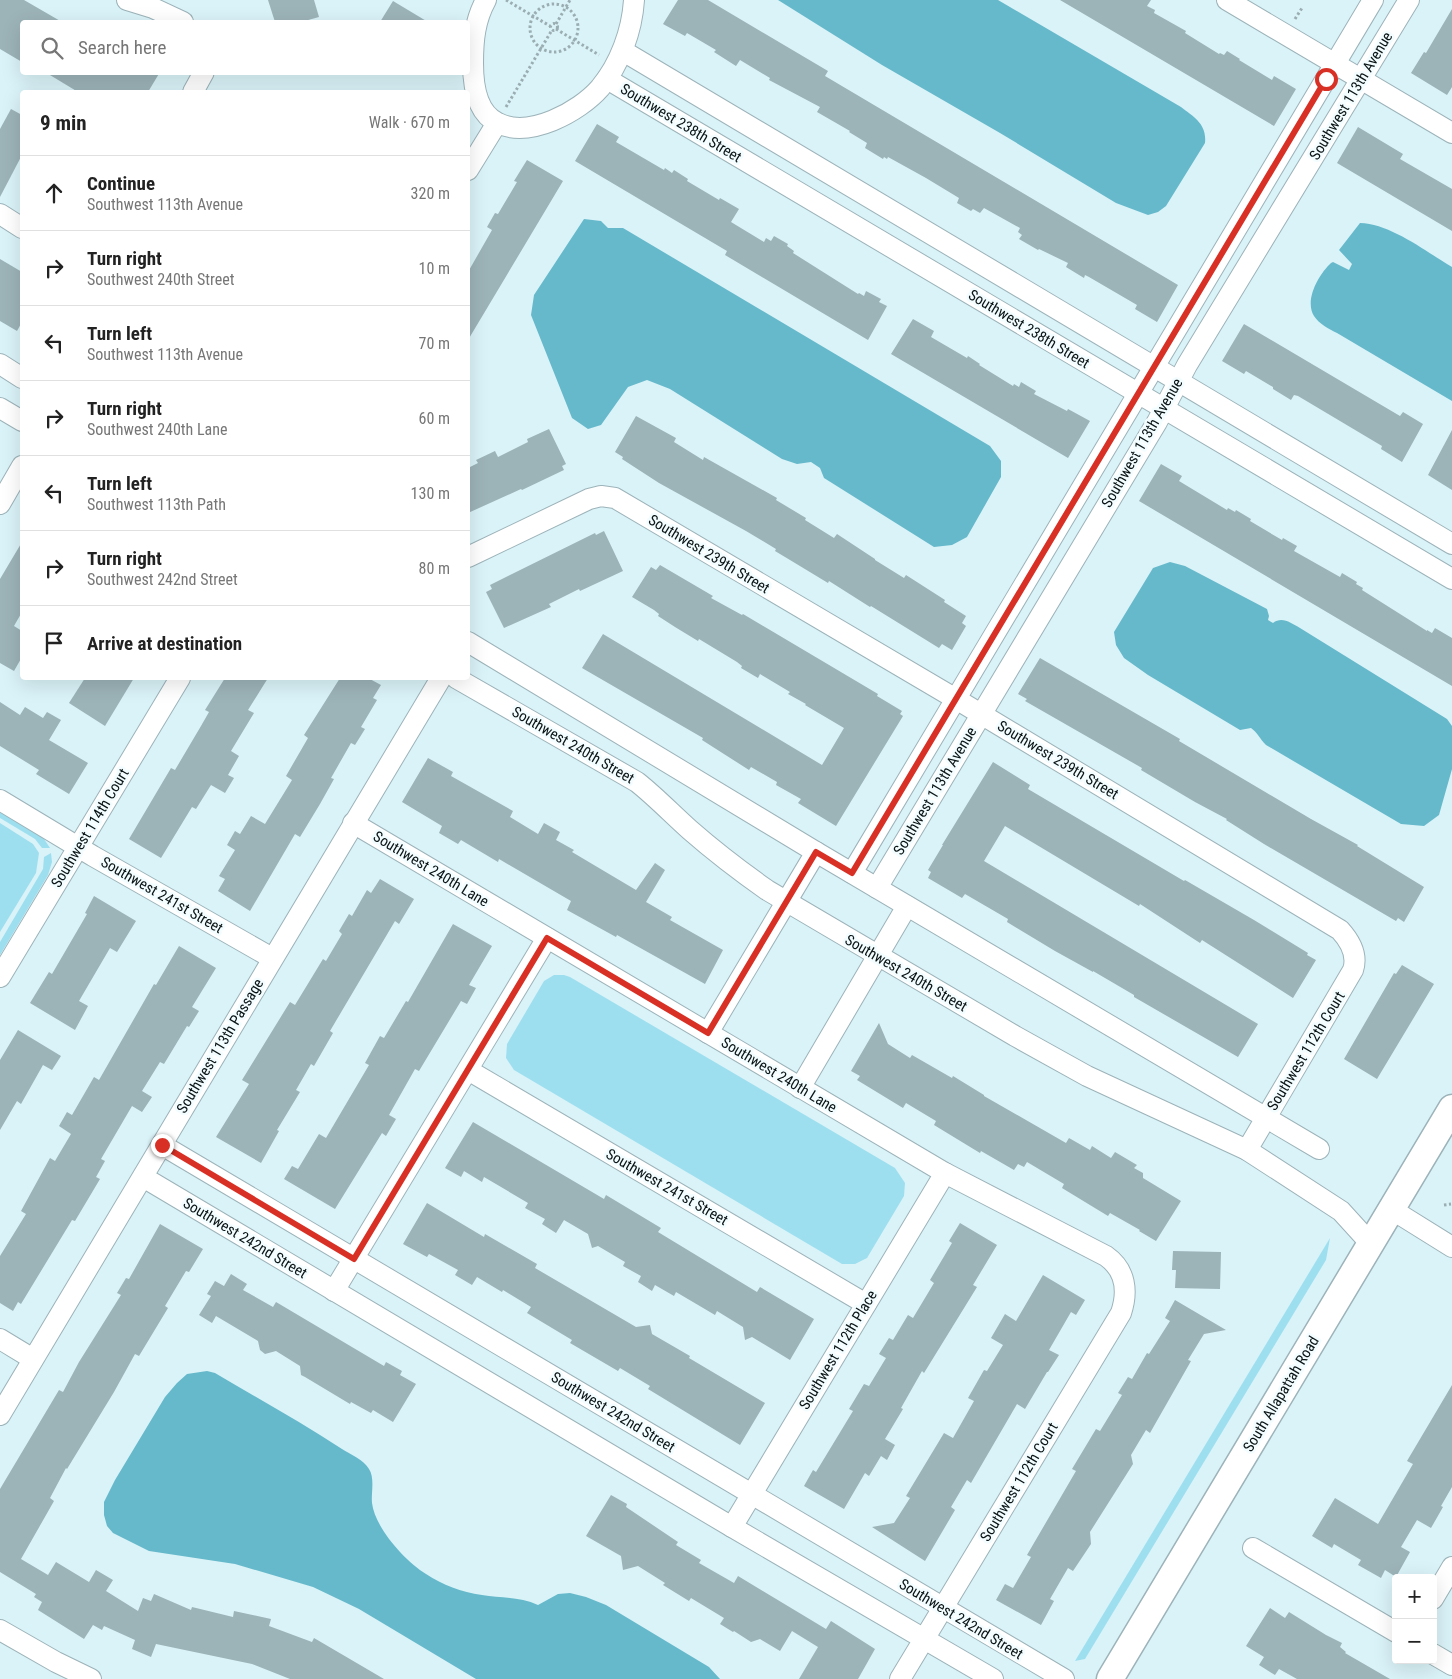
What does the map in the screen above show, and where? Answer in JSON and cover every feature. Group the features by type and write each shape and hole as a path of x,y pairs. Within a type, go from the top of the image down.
{"main road":[{"name":"South Allapattah Road","path":"1110,1679 1452,1108"}],"street":[{"path":"127,0 153,8 179,20"},
{"path":"480,2 474,49 473,77 475,90 487,115 500,117 508,127 523,128 539,125 565,116 600,88 630,24 634,0"},
{"path":"1227,0 1452,133"},
{"name":"Southwest 113th Avenue","path":"852,873 1373,0"},
{"name":"Southwest 113th Avenue","path":"877,888 1178,382 1409,0"},
{"name":"Southwest 238th Street","path":"612,63 1154,367 1452,544"},
{"name":"Southwest 238th Street","path":"612,63 1138,394 1452,579"},
{"path":"194,90 202,75"},
{"path":"470,167 500,117"},
{"path":"0,214 20,227"},
{"path":"0,364 20,377"},
{"path":"0,408 20,420"},
{"path":"0,504 20,469"},
{"name":"Southwest 239th Street","path":"470,556 597,496 610,497 626,504 1333,925 1345,935 1352,949"},
{"path":"470,643 816,852 1319,1149"},
{"name":"Southwest 114th Court","path":"0,978 179,680"},
{"name":"Southwest 113th Passage","path":"0,1415 440,680"},
{"name":"Southwest 240th Street","path":"459,680 637,782 656,797 689,829 739,870 786,902 1087,1076 1246,1150 1342,1212 1370,1244"},
{"name":"Southwest 241st Street","path":"0,800 272,958"},
{"name":"Southwest 240th Lane","path":"353,823 945,1174 1106,1256 1118,1267 1124,1281"},
{"path":"708,1033 816,852"},
{"path":"800,1088 907,906"},
{"path":"334,1291 547,938"},
{"name":"Southwest 112th Court","path":"1246,1150 1350,976 1355,963 1352,949"},
{"name":"Southwest 241st Street","path":"468,1070 866,1304"},
{"name":"Southwest 242nd Street","path":"162,1145 1064,1679"},
{"name":"Southwest 112th Place","path":"732,1527 945,1174"},
{"name":"Southwest 242nd Street","path":"143,1177 732,1527 993,1679"},
{"path":"1392,1209 1452,1247"},
{"name":"Southwest 112th Court","path":"900,1679 1121,1313 1126,1292 1124,1281"},
{"path":"0,1339 33,1359"},
{"path":"1253,1548 1392,1630"},
{"path":"1437,1592 1452,1567"},
{"path":"0,1630 56,1662 91,1679"},
{"path":"1437,1656 1452,1665"}],"path":[{"path":"506,0 612,63"},
{"path":"500,117 541,48 554,30 570,0"},
{"path":"559,4 566,7 576,18 578,34 575,41 564,50 556,52 541,48 532,37 530,23 533,16 544,6 559,4"},
{"path":"1295,19 1302,8"},
{"path":"550,26 554,23 556,24"},
{"path":"1444,1205 1451,1204"}],"shaded area":[{"path":"778,0 998,0 1181,107 1202,126 1205,143 1166,206 1158,212 1148,215 1116,203 882,65"},
{"path":"584,219 601,221 608,228 623,228 990,446 1001,461 1001,477 967,537 952,545 934,547 824,478 820,468 811,462 797,464 782,459 670,389 647,380 628,387 601,425 588,429 572,418 531,315 534,295"},
{"path":"1360,223 1384,228 1396,233 1452,267 1452,401 1328,328 1314,316 1311,310 1311,303 1314,288 1331,263 1333,262 1349,270 1352,264 1339,250"},
{"path":"1170,562 1185,566 1267,609 1268,620 1273,623 1283,620 1293,624 1447,719 1452,726 1452,769 1439,815 1424,826 1401,824 1266,745 1251,728 1240,730 1148,675 1124,658 1116,645 1114,632 1153,568"},
{"path":"0,810 42,836 50,848 42,848 35,839 0,818"},
{"path":"0,823 33,844 39,853 36,873 0,932"},
{"path":"51,853 52,862 48,875 0,955 0,942 43,869 44,857"},
{"path":"554,975 570,977 895,1168 905,1183 904,1196 867,1258 855,1264 842,1264 514,1070 506,1058 507,1044 544,981"},
{"path":"1330,1238 1326,1260 1085,1659 1075,1661"},
{"path":"207,1371 215,1373 279,1410 364,1463 372,1477 372,1503 379,1523 400,1552 432,1578 452,1588 467,1592 517,1599 538,1605 558,1594 570,1593 586,1597 606,1605 709,1667 720,1679 476,1679 359,1609 313,1587 235,1564 149,1551 113,1533 107,1526 104,1515 104,1502 115,1480 165,1397 187,1374"}],"building":[{"path":"0,0 24,0 59,20 20,20 20,61 0,49"},
{"path":"268,0 314,0 319,17 308,20 274,20"},
{"path":"678,0 708,0 828,71 825,76 1178,285 1157,322 1135,309 1137,305 1089,277 1085,275 1084,278 1066,267 1068,263 1038,250 1019,239 1022,235 1018,232 1020,228 984,208 980,213 973,209 971,211 957,203 959,198 926,178 888,157 883,159 865,148 867,143 817,112 820,107 769,80 770,78 740,60 736,66 714,52 716,50 687,33 685,36 663,24"},
{"path":"1060,0 1151,0 1147,6 1155,10 1154,13 1186,31 1185,33 1219,54 1224,55 1227,51 1272,80 1274,76 1296,89 1274,126"},
{"path":"393,1 425,20 381,20"},
{"path":"1452,9 1452,87 1447,95 1411,73 1424,52 1426,53"},
{"path":"50,75 158,75 149,90 75,90"},
{"path":"11,109 20,114 20,159 0,197 0,129"},
{"path":"597,124 619,137 616,142 664,170 665,168 672,173 674,170 688,179 687,181 719,200 720,198 739,209 731,222 764,242 766,238 771,241 774,236 788,244 787,246 794,251 793,253 858,294 864,296 866,291 881,299 879,302 887,306 868,340 725,255 727,251 575,161"},
{"path":"1358,127 1403,154 1400,159 1452,189 1452,231 1337,163"},
{"path":"527,160 563,181 470,337 470,268 492,230 487,227 495,213 498,214 517,182 514,181"},
{"path":"0,259 20,271 20,326 17,331 0,321"},
{"path":"913,319 934,331 931,337 967,358 968,356 1013,386 1014,384 1019,387 1021,382 1036,391 1034,394 1090,421 1068,458 891,354"},
{"path":"1244,324 1400,416 1403,412 1423,424 1402,462 1381,449 1382,446 1298,396 1294,395 1291,400 1246,371 1244,374 1222,361"},
{"path":"636,416 676,438 674,442 703,460 704,457 777,498 776,500 834,538 837,534 904,578 906,575 945,600 944,602 966,616 962,623 966,626 952,650 942,644 939,648 829,581 828,583 775,551 776,549 746,531 659,483 622,459 623,457 615,452"},
{"path":"549,429 566,464 562,466 564,470 470,512 470,467 478,463 476,460 495,451 498,457 528,442 527,439"},
{"path":"1452,430 1452,490 1428,475"},
{"path":"1161,464 1182,476 1179,481 1227,510 1228,508 1235,512 1236,510 1251,519 1250,521 1282,540 1283,538 1297,546 1294,551 1340,577 1342,573 1357,582 1356,584 1363,588 1362,590 1427,631 1432,633 1435,628 1452,638 1452,686 1139,501"},
{"path":"604,531 623,571 580,591 579,589 549,604 551,607 504,628 486,592 492,589 490,585 595,533 596,535"},
{"path":"20,545 20,616 14,626 20,630 20,660 14,671 0,663 0,579"},
{"path":"660,565 713,596 711,598 743,614 878,694 877,696 902,711 900,714 903,716 836,826 798,803 801,799 776,785 777,782 751,767 749,770 702,740 703,738 582,668 603,634 822,765 844,728 805,705 788,694 790,692 760,674 758,678 741,668 742,666 737,662 675,627 658,616 659,614 654,610 632,597 651,567 656,570"},
{"path":"1040,658 1358,845 1424,887 1404,922 1398,918 1396,921 1264,844 1227,819 1141,770 1142,768 1025,701 1027,699 1018,694"},
{"path":"84,680 133,680 105,726 69,703"},
{"path":"224,680 267,680 248,710 254,713 231,751 239,756 228,775 234,778 225,793 211,785 196,809 192,807 161,858 129,839 171,768 175,770 209,712 205,710"},
{"path":"339,680 372,680 381,685 373,698 377,700 361,727 365,729 355,745 351,743 331,778 334,779 320,804 300,837 295,834 250,911 218,891 225,879 219,876 235,850 227,845 235,831 240,834 251,816 265,824 292,780 286,776 308,738 304,735"},
{"path":"0,702 20,715 25,707 43,718 47,712 61,720 49,740 88,763 69,794 36,774 39,770 0,746"},
{"path":"428,758 453,772 451,776 513,811 510,817 538,834 544,823 560,832 556,840 574,850 572,852 636,890 655,863 665,870 646,902 672,917 670,920 723,950 705,984 617,935 616,937 567,910 571,901 499,859 498,862 461,840 458,844 439,833 442,826 402,802"},
{"path":"993,762 1030,785 1028,789 1254,920 1308,953 1307,955 1316,960 1293,998 1202,940 1200,943 1140,904 1139,906 1005,826 984,861 1258,1024 1238,1057 1093,971 1055,951 1007,922 1008,919 965,894 962,898 928,878 931,872 928,870 942,845"},
{"path":"380,879 414,899 399,924 395,921 330,1031 333,1033 314,1066 311,1064 296,1090 300,1092 277,1130 279,1131 261,1163 216,1137 249,1084 242,1080 290,1002 295,1005 323,959 326,961 342,934 339,931 349,914 352,916 367,890 371,893"},
{"path":"94,896 136,921 117,952 110,948 79,1001 88,1006 75,1030 30,1003 49,972 52,974 87,914 85,913"},
{"path":"453,924 492,946 469,985 476,988 467,1004 461,1001 419,1071 415,1069 389,1115 396,1119 386,1136 382,1133 335,1209 284,1179 292,1166 298,1169 319,1134 326,1138 369,1065 365,1063 380,1036 384,1038 406,1001 408,1002"},
{"path":"179,946 216,968 192,1007 199,1011 189,1027 187,1026 164,1064 160,1062 142,1091 152,1097 142,1112 132,1106 101,1159 105,1161 96,1177 100,1179 75,1221 72,1220 21,1304 18,1302 13,1311 0,1303 0,1256 26,1214 21,1211 50,1158 55,1161 71,1134 59,1126 67,1112 72,1115 94,1077 99,1080 154,984 156,985"},
{"path":"1402,965 1434,984 1377,1079 1344,1059 1394,973 1396,974"},
{"path":"879,1023 888,1044 910,1058 912,1055 952,1078 953,1076 1066,1143 1069,1138 1090,1150 1092,1146 1111,1158 1115,1152 1137,1165 1134,1168 1143,1173 1143,1178 1181,1201 1156,1241 1110,1213 1108,1216 1062,1188 1064,1184 1027,1162 1024,1167 1018,1164 1014,1170 981,1151 980,1153 934,1125 936,1121 906,1103 903,1108 857,1080 860,1076 851,1071"},
{"path":"18,1030 61,1056 52,1070 43,1065 21,1104 17,1101 0,1130 0,1060"},
{"path":"473,1122 604,1199 606,1195 661,1228 658,1232 757,1292 760,1287 814,1319 790,1360 752,1337 745,1340 743,1327 717,1311 715,1315 676,1292 674,1296 655,1285 652,1291 638,1282 641,1276 623,1266 625,1262 598,1246 592,1248 588,1234 564,1220 556,1233 542,1224 545,1219 525,1208 528,1203 484,1177 482,1182 464,1171 461,1177 445,1168"},
{"path":"427,1203 484,1237 485,1234 537,1264 535,1268 636,1327 650,1325 652,1334 765,1403 740,1445 648,1389 650,1386 620,1368 618,1371 570,1343 572,1340 527,1313 531,1307 503,1290 502,1292 477,1277 472,1285 455,1275 458,1270 429,1254 427,1257 403,1244"},
{"path":"960,1223 997,1245 973,1285 977,1287 924,1373 922,1371 885,1439 895,1445 887,1460 881,1456 869,1476 865,1473 844,1509 804,1486 813,1470 816,1472 853,1411 849,1409 864,1384 869,1386 886,1358 879,1354 889,1338 893,1340 908,1315 913,1318 934,1283 930,1280 952,1243 949,1241"},
{"path":"160,1224 203,1249 189,1272 186,1271 165,1306 168,1308 139,1356 135,1354 114,1392 66,1468 50,1498 54,1501 21,1559 48,1575 56,1562 89,1582 96,1570 113,1580 106,1591 138,1611 143,1598 151,1601 154,1594 191,1610 192,1607 233,1617 234,1611 271,1619 269,1626 312,1642 314,1638 384,1679 290,1679 252,1664 156,1644 151,1657 132,1649 135,1640 104,1626 102,1630 93,1625 84,1639 38,1610 42,1602 34,1597 36,1594 0,1572 0,1489 59,1390 63,1392 79,1362 121,1295 117,1293 126,1278 129,1279"},
{"path":"1173,1251 1221,1252 1220,1289 1175,1288 1176,1270 1172,1270"},
{"path":"231,1274 247,1284 243,1290 273,1307 276,1302 384,1366 386,1362 402,1371 400,1375 416,1384 393,1422 373,1410 371,1413 351,1402 350,1404 301,1375 300,1366 276,1351 265,1354 260,1350 258,1341 216,1316 212,1323 199,1315 211,1296 207,1294 215,1281 224,1286"},
{"path":"1043,1275 1085,1300 1076,1315 1071,1312 1049,1350 1059,1355 1025,1409 1017,1404 971,1483 967,1480 951,1507 955,1510 925,1561 872,1527 894,1523 910,1498 906,1496 944,1433 953,1438 974,1401 968,1398 984,1370 987,1371 1003,1345 991,1338 1005,1314 1016,1321"},
{"path":"1175,1300 1226,1330 1204,1334 1188,1360 1191,1361 1150,1433 1146,1430 1131,1455 1133,1464 1090,1532 1091,1544 1073,1571 1068,1568 1050,1599 1054,1601 1041,1625 996,1600 1005,1584 1013,1588 1031,1557 1027,1555 1076,1471 1072,1469 1096,1429 1100,1431 1122,1395 1118,1393 1128,1377 1132,1379 1147,1353 1149,1354 1170,1321 1165,1318"},
{"path":"1452,1385 1452,1487 1431,1528 1417,1520 1401,1547 1410,1552 1398,1574 1392,1574 1385,1570 1381,1578 1358,1565 1361,1560 1334,1544 1332,1548 1312,1536 1335,1498 1378,1524 1413,1464 1407,1461"},
{"path":"611,1495 627,1504 626,1507 678,1542 676,1545 701,1560 699,1563 734,1583 738,1576 826,1629 831,1621 875,1649 858,1679 799,1679 818,1647 792,1631 780,1651 760,1639 751,1642 720,1624 724,1618 691,1598 689,1601 663,1585 665,1583 638,1566 623,1570 621,1556 586,1536"},
{"path":"1270,1608 1285,1618 1289,1612 1342,1643 1340,1647 1345,1653 1390,1679 1297,1679 1279,1669 1275,1675 1259,1665 1264,1657 1246,1646"}],"route":[{"path":"162,1145 354,1259 547,938 708,1033 816,852 852,873 1326,79"}]}
